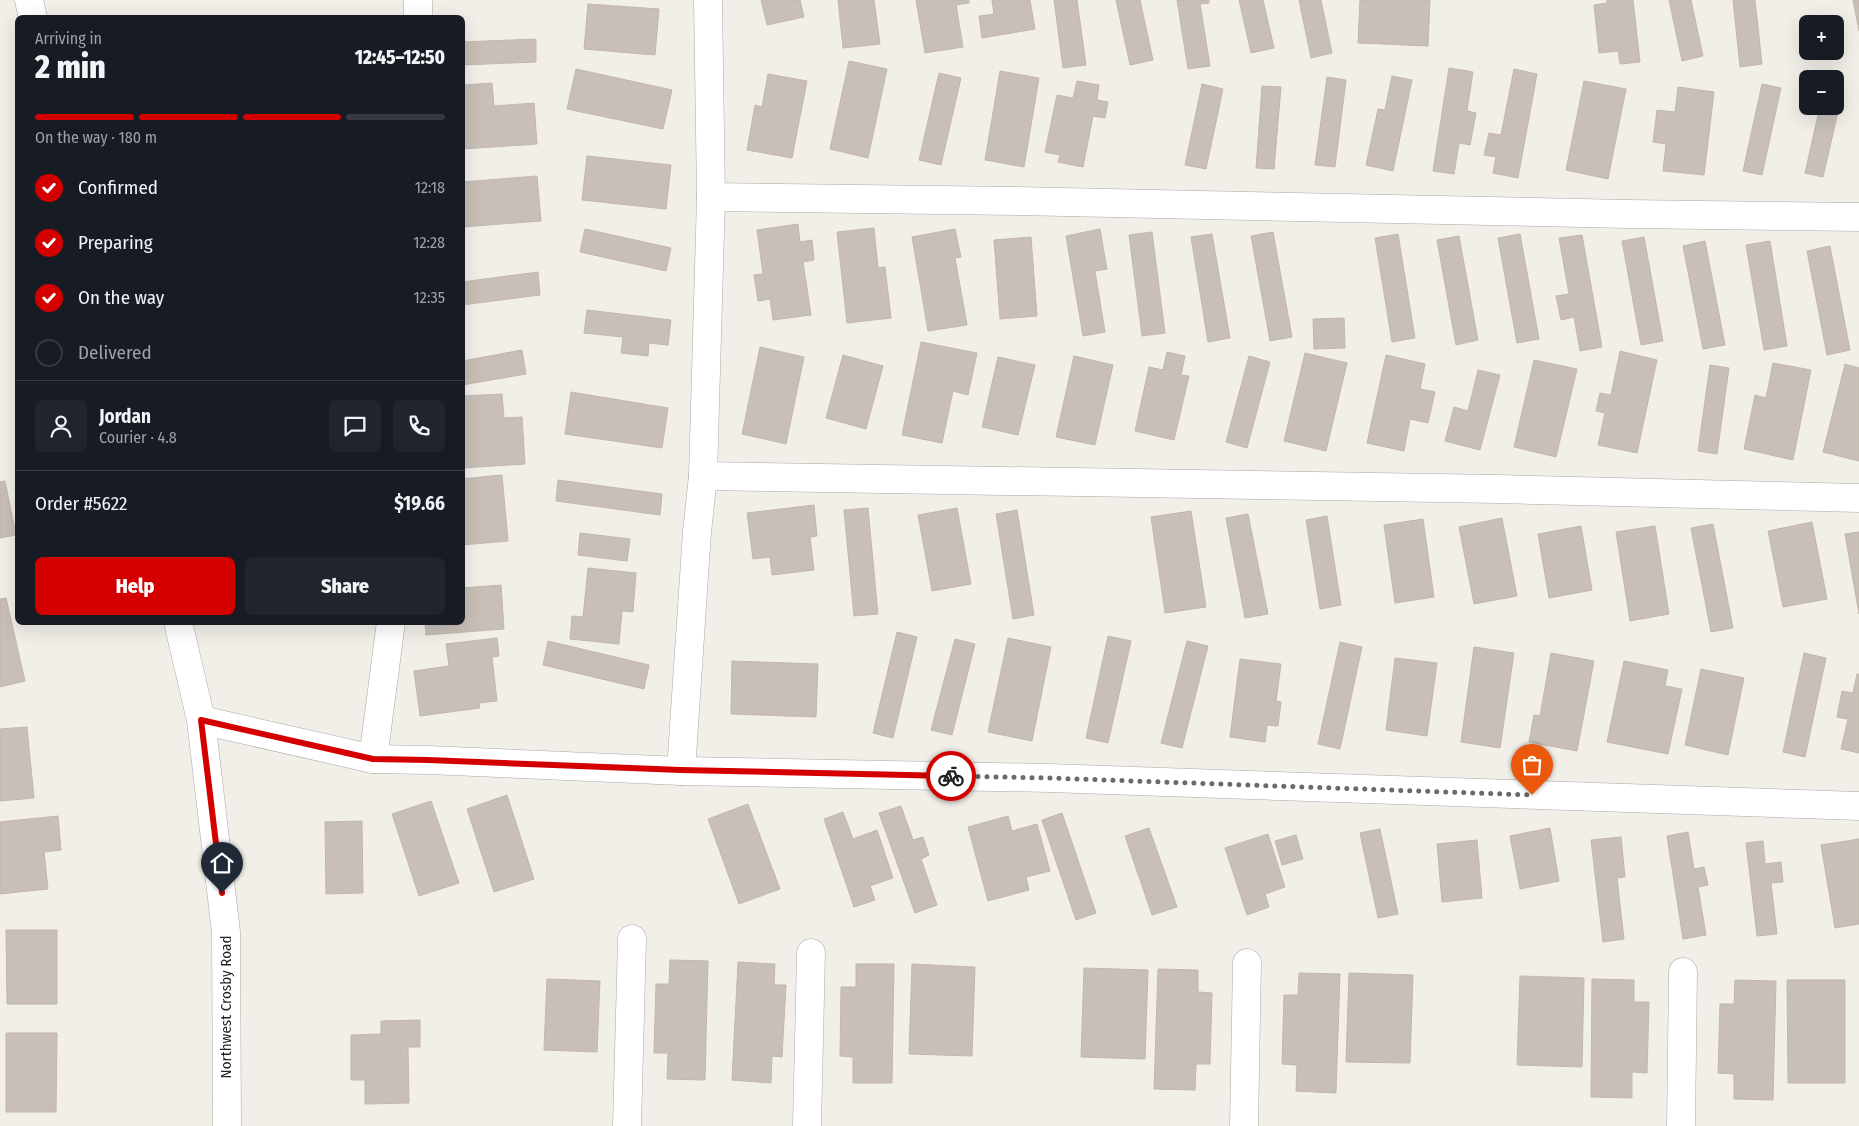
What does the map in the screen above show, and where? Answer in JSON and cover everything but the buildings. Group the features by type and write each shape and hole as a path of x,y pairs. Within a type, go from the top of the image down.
{"street":[{"path":"29,0 32,15"},
{"path":"418,0 418,15"},
{"path":"681,770 697,532 703,476 710,197 708,0"},
{"path":"710,197 1859,217"},
{"path":"703,476 1518,490 1859,498"},
{"name":"Northwest Crosby Road","path":"179,625 201,720 226,932 227,1126"},
{"path":"373,759 391,625"},
{"path":"201,720 373,759 681,770 1049,778 1859,806"},
{"path":"627,1126 632,939"},
{"path":"807,1126 811,954"},
{"path":"1244,1126 1247,963"},
{"path":"1681,1126 1683,972"}],"way so far":[{"path":"951,776 1532,795"}],"route":[{"path":"222,893 201,720 373,759 681,770 951,776"}]}
